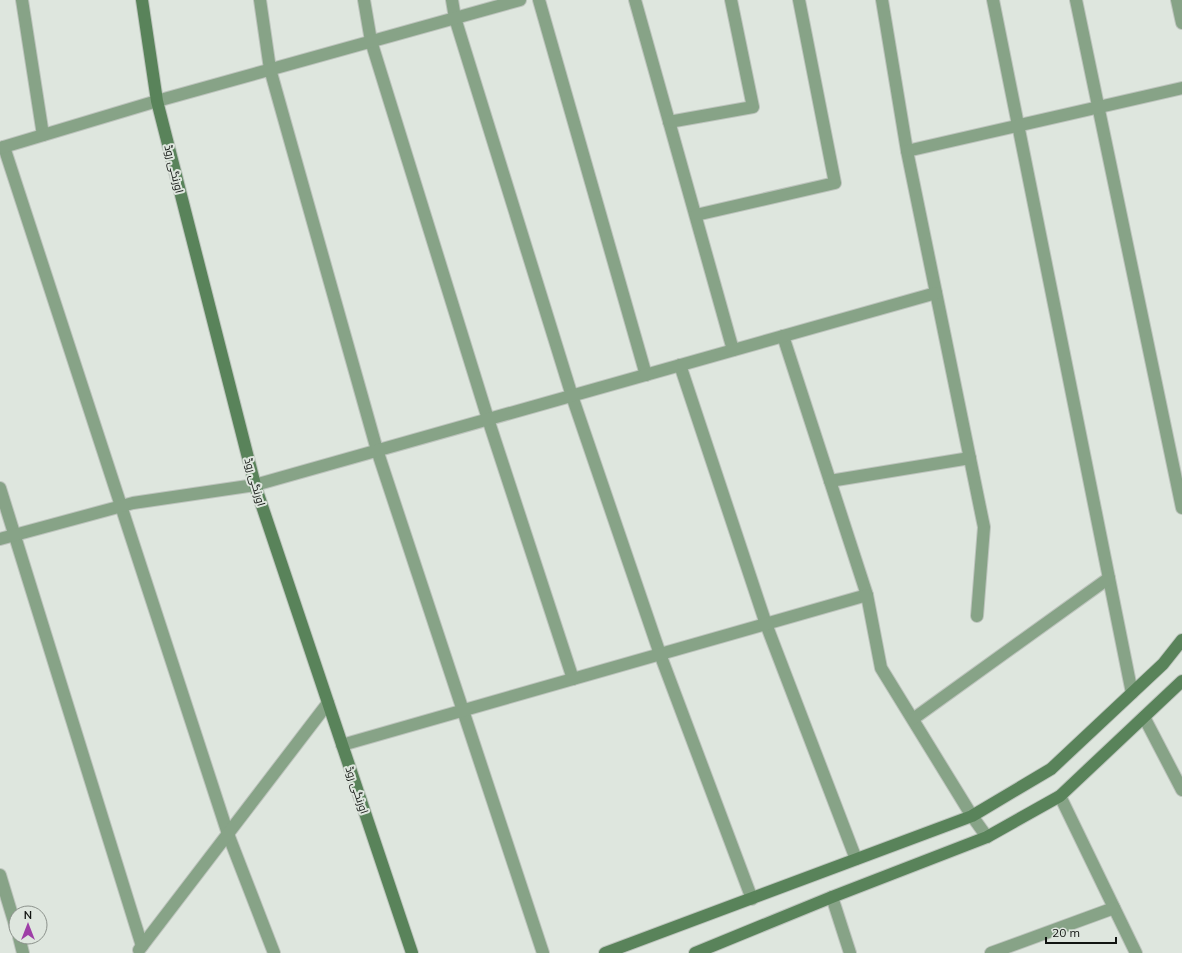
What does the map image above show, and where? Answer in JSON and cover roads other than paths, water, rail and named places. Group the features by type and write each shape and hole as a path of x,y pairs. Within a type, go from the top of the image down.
{"main road":[{"name":"اورنگی روڈ","path":"142,0 157,101 255,485 412,953"},
{"path":"605,953 972,816 1051,769 1163,664 1182,640"},
{"path":"695,953 832,897 987,837 1060,796 1182,681"}],"street":[{"path":"22,0 43,135"},
{"path":"260,0 270,69 377,450 542,953"},
{"path":"364,0 371,41 488,419 573,679"},
{"path":"452,0 455,18 572,396 660,654 752,898"},
{"path":"273,952 228,834 2,147 157,101 520,0"},
{"path":"539,0 646,375"},
{"path":"635,0 733,350"},
{"path":"670,122 753,107 731,0"},
{"path":"696,215 835,183 798,0"},
{"path":"882,0 907,151 984,527 977,616"},
{"path":"993,0 1132,693"},
{"path":"1076,0 1097,107 1182,508"},
{"path":"1177,0 1182,23"},
{"path":"907,151 1182,88"},
{"path":"0,539 133,503 255,485 936,293"},
{"path":"783,336 867,595 881,668 972,816 987,837"},
{"path":"680,365 766,624 856,859"},
{"path":"830,481 970,458"},
{"path":"0,488 16,535 139,950"},
{"path":"913,719 1109,578"},
{"path":"342,744 867,595"},
{"path":"139,950 328,703"},
{"path":"1144,717 1182,790"},
{"path":"1060,796 1136,953"},
{"path":"0,875 9,905"},
{"path":"832,897 850,953"},
{"path":"991,953 1114,908"}]}
